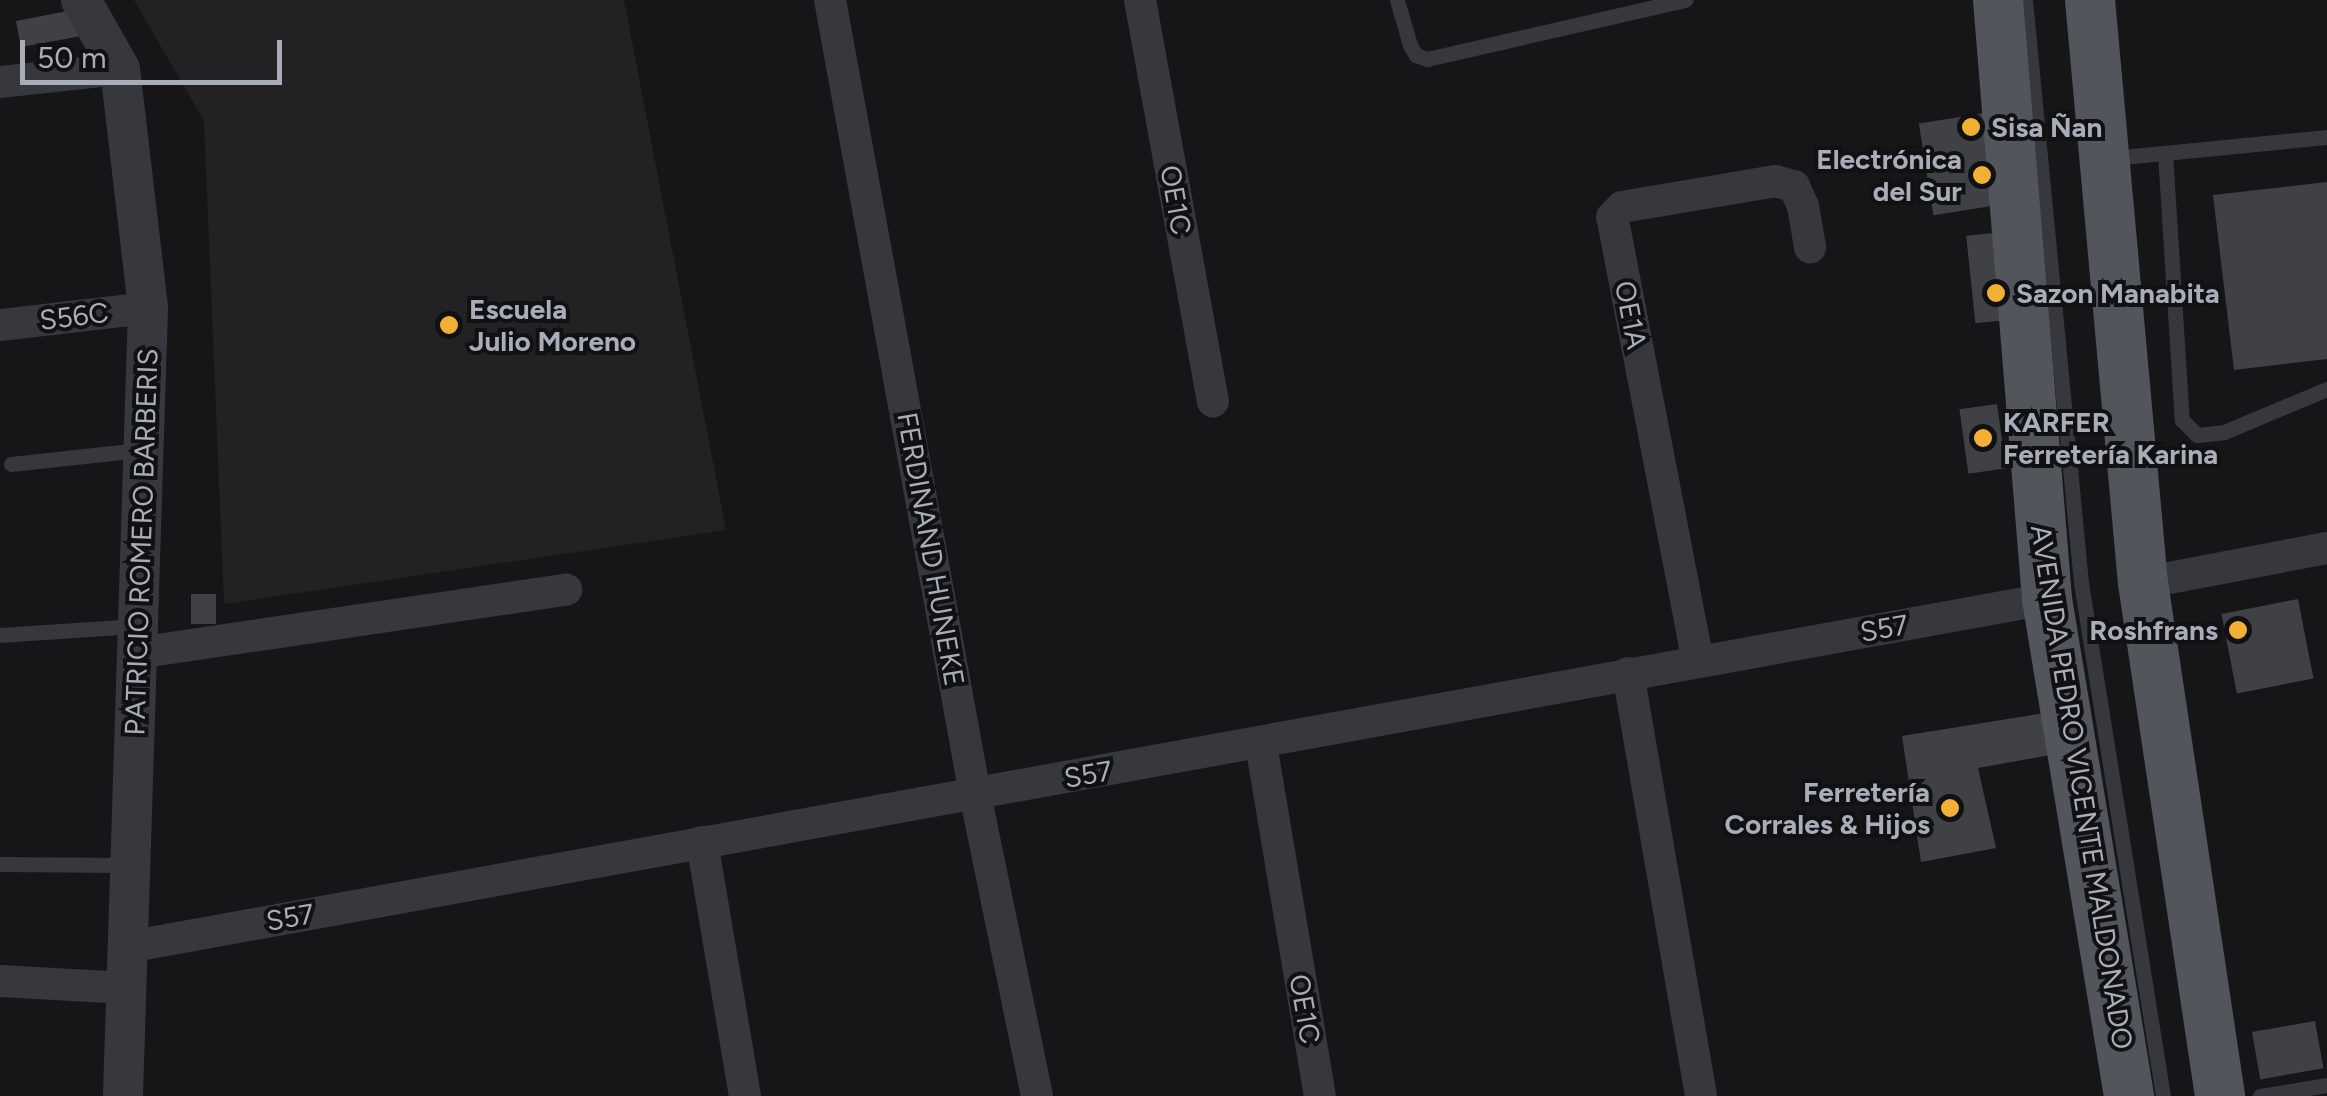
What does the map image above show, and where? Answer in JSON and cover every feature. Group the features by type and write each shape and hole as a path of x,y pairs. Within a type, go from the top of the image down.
{"main road":[{"name":"AVENIDA PEDRO VICENTE MALDONADO","path":"1998,0 2047,598 2129,1096"},
{"path":"2090,0 2133,570 2220,1096"}],"street":[{"name":"PATRICIO ROMERO BARBERIS","path":"82,0 120,69 148,308 123,1096"},
{"name":"FERDINAND HUNEKE","path":"830,0 976,794 1037,1096"},
{"name":"OE1C","path":"1140,0 1213,400"},
{"path":"0,82 120,69"},
{"name":"OE1A","path":"1698,662 1612,217 1622,207 1775,181 1794,186 1804,206 1810,248"},
{"name":"S56C","path":"0,325 148,308"},
{"path":"2133,570 2327,548"},
{"path":"138,639 566,590"},
{"name":"S57","path":"128,948 2047,598"},
{"path":"1628,674 1701,1096"},
{"name":"OE1C","path":"1260,744 1320,1096"},
{"path":"702,842 745,1096"},
{"path":"0,981 126,988"}],"lane":[{"path":"1397,0 1410,45 1416,55 1426,59 1685,0"},
{"path":"2024,0 2081,583 2163,1096"},
{"path":"2104,159 2327,137"},
{"path":"2165,153 2182,420 2197,436 2224,432 2327,388"},
{"path":"11,464 143,450"},
{"path":"2133,570 2146,726"},
{"path":"0,635 138,639"},
{"path":"2152,764 2206,1096"},
{"path":"0,864 130,866"},
{"path":"2260,1096 2327,1085"}],"shaded area":[{"name":"Escuela Julio Moreno","path":"134,0 624,0 726,530 224,604 204,121"}],"building":[{"path":"73,10 87,35 21,47 16,21"},
{"path":"1985,113 2000,205 1933,215 1919,123"},
{"path":"2327,182 2327,359 2234,370 2213,195"},
{"path":"2002,232 2011,320 1975,323 1966,236"},
{"name":"KARFER Ferretería Karina","path":"1997,404 2006,468 1968,474 1959,409"},
{"path":"191,594 216,594 216,624 191,624"},
{"path":"2298,599 2313,679 2237,693 2221,614"},
{"name":"Ferretería Corrales & Hijos","path":"2057,711 2061,753 1978,768 1996,848 1921,862 1902,736"},
{"path":"2315,1021 2323,1068 2260,1079 2252,1032"}],"place":[{"name":"Sisa Ñan","path":"1971,127"},
{"name":"Electrónica del Sur","path":"1982,175"},
{"name":"Sazon Manabita","path":"1996,293"},
{"name":"Escuela Julio Moreno","path":"449,325"},
{"name":"KARFER Ferretería Karina","path":"1983,438"},
{"name":"Roshfrans","path":"2238,630"},
{"name":"Ferretería Corrales & Hijos","path":"1950,808"}]}
